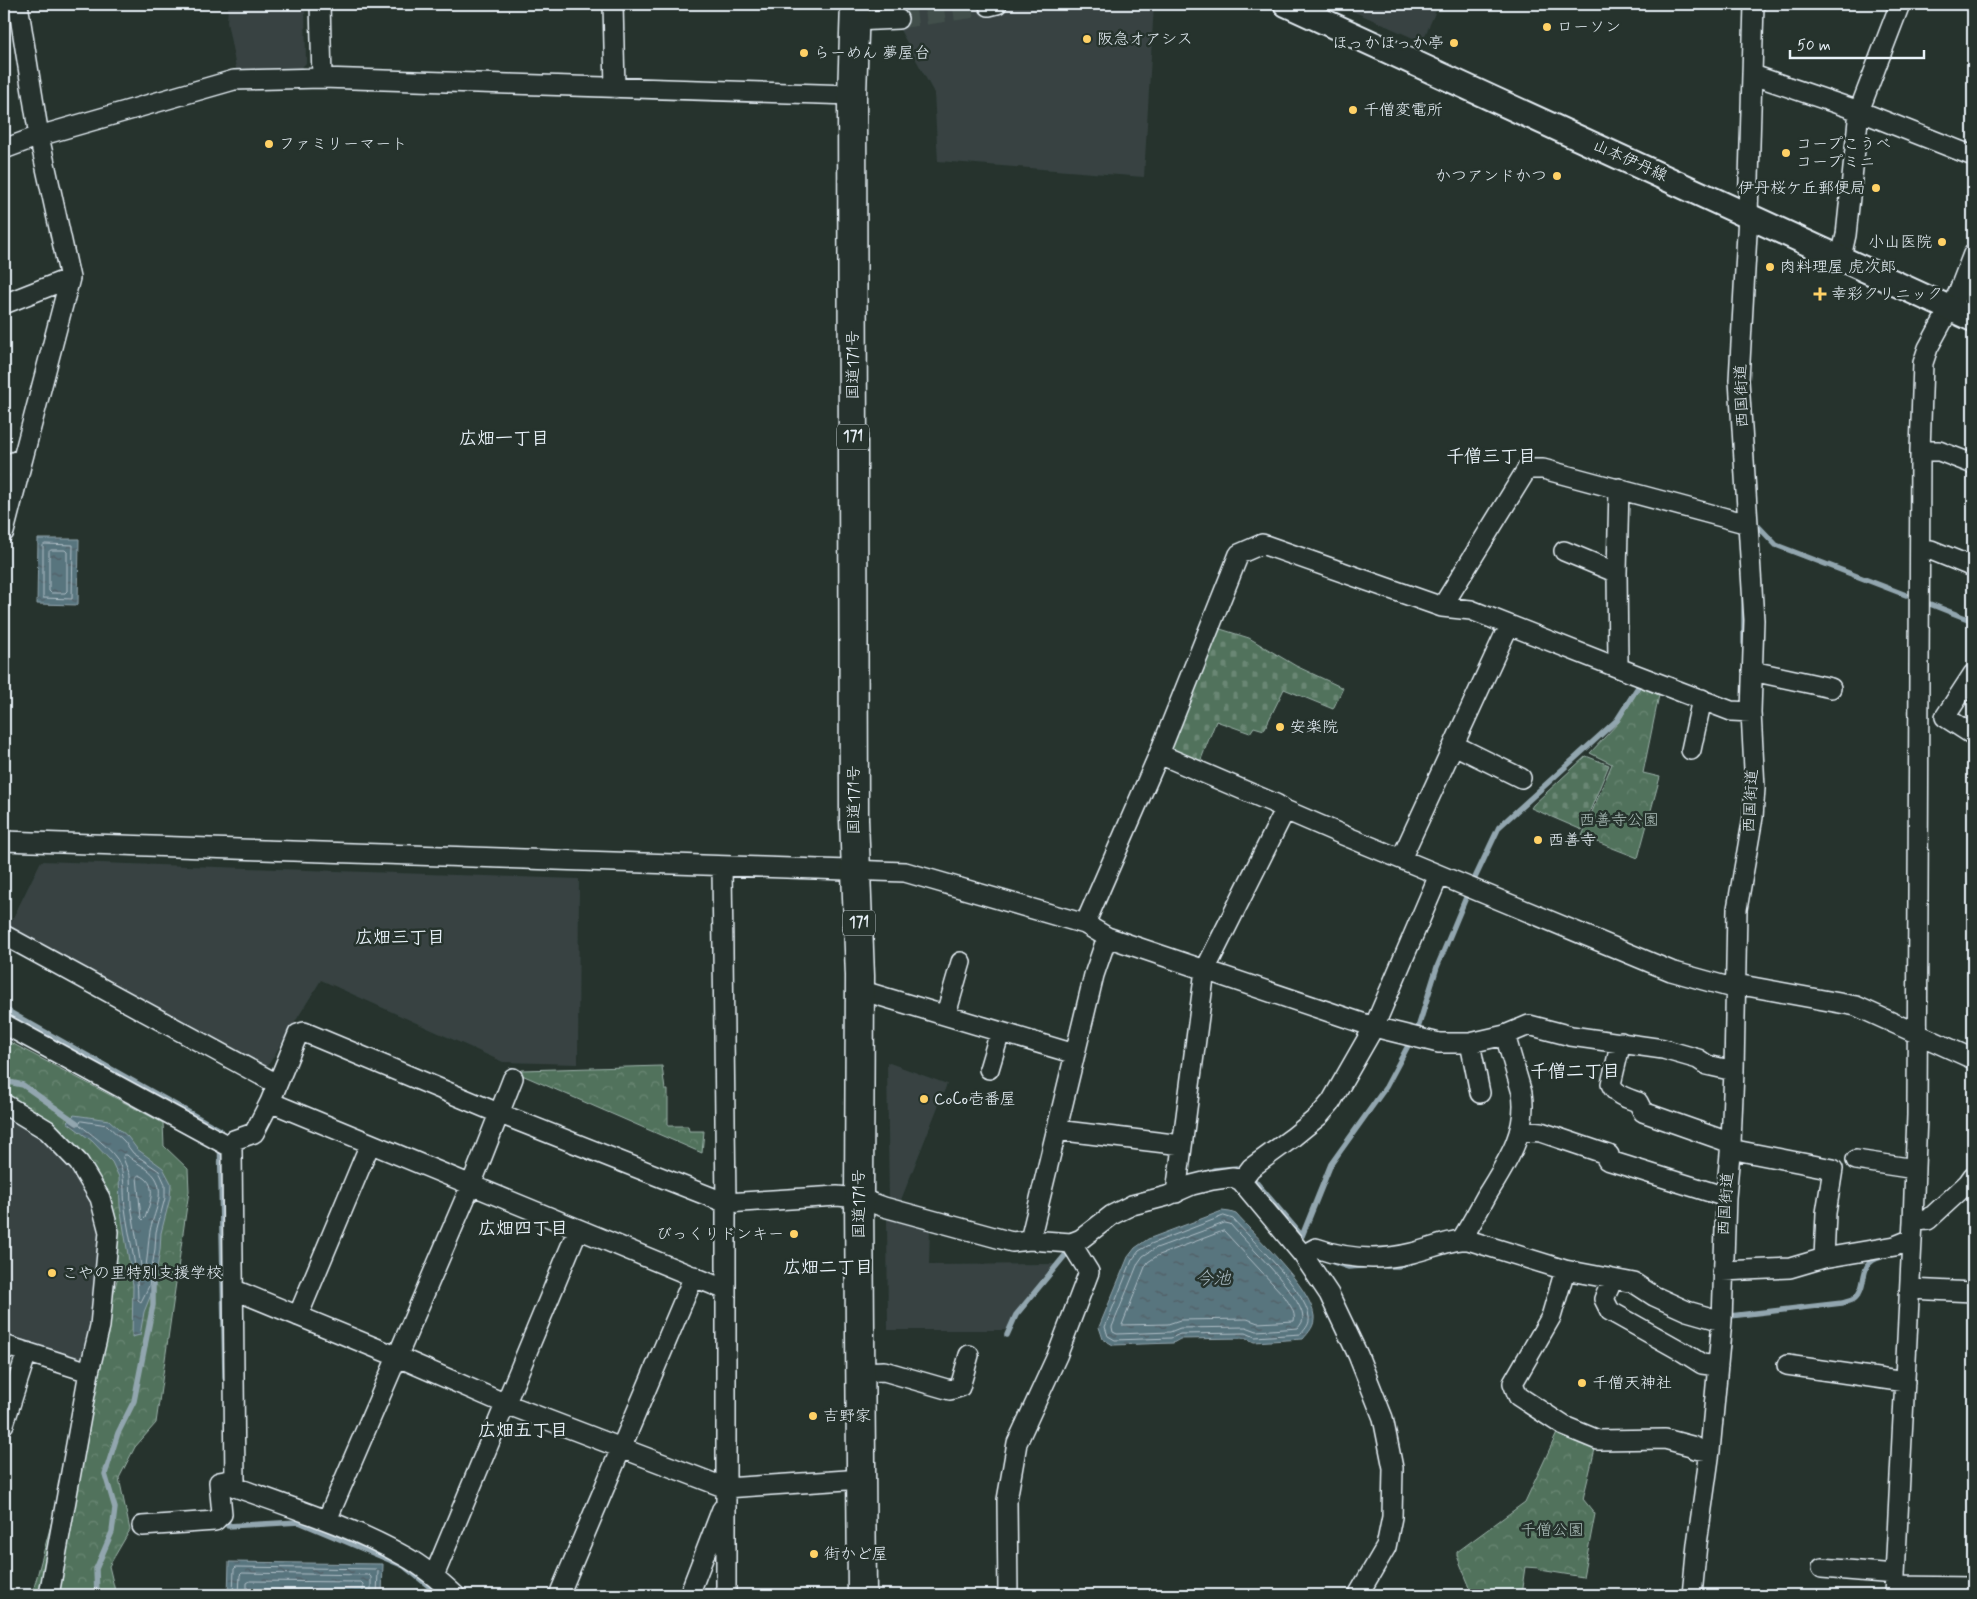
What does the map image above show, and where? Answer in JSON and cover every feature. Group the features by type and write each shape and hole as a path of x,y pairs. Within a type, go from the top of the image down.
{"highway":[{"name":"国道171号","path":"855,12 852,96 855,870 860,990 859,1198 862,1595"}],"main road":[{"name":"山本伊丹線","path":"1286,4 1973,319"}],"street":[{"path":"4,532 70,278 39,136 18,4"},
{"path":"320,4 322,78"},
{"path":"613,4 615,88"},
{"path":"1841,258 1846,235 1859,111 1900,4"},
{"name":"西国街道","path":"1692,1595 1710,1451 1722,1321 1722,1271 1734,1071 1737,908 1753,817 1755,788 1750,712 1754,620 1739,380 1748,215 1754,5"},
{"path":"855,12 898,19"},
{"path":"1753,75 1859,111 1973,156"},
{"path":"4,149 39,136 234,80 322,78 852,96"},
{"path":"1895,1585 1915,1169 1920,452 1924,363 1928,348 1958,294 1973,254"},
{"path":"4,304 70,278"},
{"path":"1920,452 1939,451 1973,464"},
{"path":"4,466 23,458"},
{"path":"1442,607 1527,469 1544,469 1748,524"},
{"path":"1616,668 1618,662 1617,573 1619,488"},
{"path":"1085,924 1159,754 1239,554 1262,544 1442,607 1470,610 1731,711 1750,712"},
{"path":"1920,551 1931,550 1973,567"},
{"path":"1564,551 1617,573"},
{"path":"1401,859 1509,625"},
{"path":"1752,671 1831,688"},
{"path":"1973,674 1945,717 1973,735"},
{"path":"1691,750 1702,699"},
{"path":"1454,745 1521,778"},
{"path":"1159,754 1276,804 1285,810 1671,971 1736,986 1856,1006 1973,1059"},
{"path":"1176,1193 1205,970 1285,810"},
{"path":"4,841 905,872 1085,924 1107,937 1374,1027 1439,1043 1470,1043 1505,1035 1529,1025 1571,1036 1663,1049 1698,1058 1707,1065 1734,1071"},
{"path":"722,867 726,1204 726,1595"},
{"path":"1241,1181 1251,1168 1319,1116 1331,1102 1374,1027 1439,875"},
{"path":"4,935 273,1093 370,1144 726,1290"},
{"path":"1030,1240 1094,975 1107,937"},
{"path":"946,1014 962,962"},
{"path":"860,990 946,1014 1075,1054"},
{"path":"4,1024 232,1148"},
{"path":"455,1595 434,1576 407,1557 327,1520 235,1487 235,1290 232,1148 234,1140 254,1133 298,1034 304,1032 498,1113 726,1204 837,1196 859,1198 884,1207 1012,1242 1030,1240 1071,1243 1081,1239 1112,1215 1132,1205 1176,1193 1192,1185 1212,1180 1233,1177 1241,1181 1303,1255 1329,1294 1358,1354 1383,1418 1391,1453 1394,1482 1390,1533 1386,1547 1358,1595"},
{"path":"989,1069 1000,1032"},
{"path":"1461,1240 1509,1158 1520,1130 1522,1093 1505,1035"},
{"path":"1621,1042 1611,1084 1612,1088 1620,1096 1638,1102 1643,1112 1730,1146 1833,1169 1826,1213 1824,1258"},
{"path":"1470,1043 1480,1093"},
{"path":"327,1520 472,1185 513,1078"},
{"path":"4,1104 47,1130 79,1163 100,1198 109,1232 100,1326 89,1372 49,1595"},
{"path":"1056,1130 1182,1145"},
{"path":"1520,1130 1541,1132 1596,1159 1609,1155 1608,1160 1726,1197"},
{"path":"298,1316 370,1144"},
{"path":"1856,1160 1915,1169"},
{"path":"1722,1271 1790,1268 1824,1258 1895,1246 1928,1220 1968,1183 1973,1176"},
{"path":"434,1576 578,1229"},
{"path":"1303,1255 1316,1248 1345,1256 1379,1258 1413,1253 1446,1242 1468,1240 1564,1270 1634,1283 1654,1296 1687,1311 1722,1321"},
{"path":"1008,1595 1007,1500 1017,1444 1057,1356 1089,1272 1071,1243"},
{"path":"1564,1270 1550,1317 1513,1383 1518,1396 1564,1426 1598,1440 1665,1439 1695,1447 1695,1449 1710,1451"},
{"path":"559,1595 694,1276"},
{"path":"1609,1278 1609,1288 1604,1299 1610,1311 1702,1364 1718,1366"},
{"path":"1910,1289 1973,1292"},
{"path":"235,1290 506,1404 620,1448 726,1493 862,1479"},
{"path":"4,1345 89,1372"},
{"path":"4,1424 27,1352"},
{"path":"860,1372 884,1371 950,1390 960,1388 970,1355"},
{"path":"1787,1365 1905,1382"},
{"path":"142,1526 214,1522 222,1514 220,1482 235,1479"},
{"path":"689,1595 726,1493"},
{"path":"1822,1568 1895,1585 1973,1586"}],"shaded area":[{"path":"236,4 305,4 306,63 300,69 237,73 227,22 228,7"},
{"path":"887,4 1154,4 1144,177 938,161 934,93 899,28 887,26"},
{"path":"1337,4 1439,4 1422,42"},
{"path":"41,861 579,879 578,1064 503,1062 321,980 264,1072 7,930"},
{"path":"887,1062 947,1084 899,1205 889,1201"},
{"name":"こやの里特別支援学校","path":"4,1111 42,1134 77,1169 96,1206 104,1235 87,1357 80,1361 4,1336"},
{"path":"887,1216 930,1227 929,1265 1054,1264 1020,1306 1006,1330 888,1330"}],"green space":[{"path":"1214,627 1249,638 1296,666 1343,688 1333,709 1284,689 1264,730 1254,727 1250,733 1216,721 1200,762 1173,750 1169,742"},
{"name":"西善寺公園","path":"1640,687 1659,695 1643,773 1660,777 1638,858 1582,836 1612,764 1590,753 1619,722"},
{"path":"1586,756 1609,765 1582,830 1531,808 1533,805"},
{"path":"4,1039 163,1123 164,1146 188,1169 189,1191 156,1423 135,1447 119,1478 130,1530 109,1566 116,1595 32,1595 118,1276 112,1212 83,1161 4,1100"},
{"path":"662,1066 665,1090 668,1090 668,1126 688,1126 689,1131 704,1131 702,1153 522,1075 522,1070"},
{"name":"千僧公園","path":"1558,1431 1595,1449 1583,1499 1595,1514 1583,1577 1525,1567 1521,1595 1473,1595 1457,1552 1525,1502"}],"water":[{"path":"38,539 79,539 78,605 37,604"},
{"path":"74,1115 109,1120 128,1137 137,1149 163,1168 171,1183 170,1198 161,1233 154,1287 144,1312 140,1335 132,1337 133,1285 120,1206 119,1177 112,1162 92,1141 67,1122"},
{"name":"今池","path":"1222,1211 1236,1214 1281,1263 1303,1291 1311,1304 1314,1323 1303,1339 1254,1342 1246,1338 1180,1339 1173,1343 1113,1345 1103,1339 1099,1327 1128,1257 1135,1248 1148,1239"},
{"path":"229,1562 383,1564 382,1595 228,1595"}],"waterway":[{"path":"1756,524 1776,545 1906,595"},
{"path":"1744,598 1744,643"},
{"path":"1930,604 1973,621"},
{"path":"1474,880 1499,827 1617,720 1638,687"},
{"path":"1418,1028 1437,967 1467,895"},
{"path":"4,1009 220,1130 225,1378"},
{"path":"1207,1173 1214,1170 1237,1168 1255,1181 1302,1236 1331,1164 1386,1087 1410,1042"},
{"path":"4,1081 23,1085 77,1123"},
{"path":"1007,1335 1016,1315 1067,1253"},
{"path":"1730,1316 1842,1303 1854,1299 1859,1294 1868,1264 1881,1257"},
{"path":"1333,1262 1348,1267 1363,1266"},
{"path":"1387,1266 1410,1263"},
{"path":"97,1595 96,1569 112,1532 115,1508 105,1474 118,1433 134,1401 153,1305 153,1282"},
{"path":"227,1514 228,1526 299,1522 404,1566 440,1595"}],"tunnel":[{"path":"898,19 989,6"}],"place":[{"name":"ローソン","path":"1547,27"},
{"name":"阪急オアシス","path":"1087,39"},
{"name":"ほっかほっか亭","path":"1454,43"},
{"name":"らーめん 夢屋台","path":"804,53"},
{"name":"千僧変電所","path":"1353,110"},
{"name":"ファミリーマート","path":"269,144"},
{"name":"コープこうべ コープミニ","path":"1786,153"},
{"name":"かつアンドかつ","path":"1557,176"},
{"name":"伊丹桜ケ丘郵便局","path":"1876,188"},
{"name":"小山医院","path":"1942,242"},
{"name":"肉料理屋 虎次郎","path":"1770,267"},
{"name":"幸彩クリニック","path":"1820,294"},
{"name":"安楽院","path":"1280,727"},
{"name":"西善寺","path":"1538,840"},
{"name":"CoCo壱番屋","path":"924,1099"},
{"name":"びっくりドンキー","path":"794,1234"},
{"name":"こやの里特別支援学校","path":"52,1273"},
{"name":"千僧天神社","path":"1582,1383"},
{"name":"吉野家","path":"813,1416"},
{"name":"街かど屋","path":"814,1554"}],"district":[{"name":"広畑一丁目","path":"504,439"},
{"name":"千僧三丁目","path":"1491,457"},
{"name":"広畑三丁目","path":"400,938"},
{"name":"千僧二丁目","path":"1575,1072"},
{"name":"広畑四丁目","path":"523,1229"},
{"name":"広畑二丁目","path":"828,1268"},
{"name":"広畑五丁目","path":"523,1431"}]}
